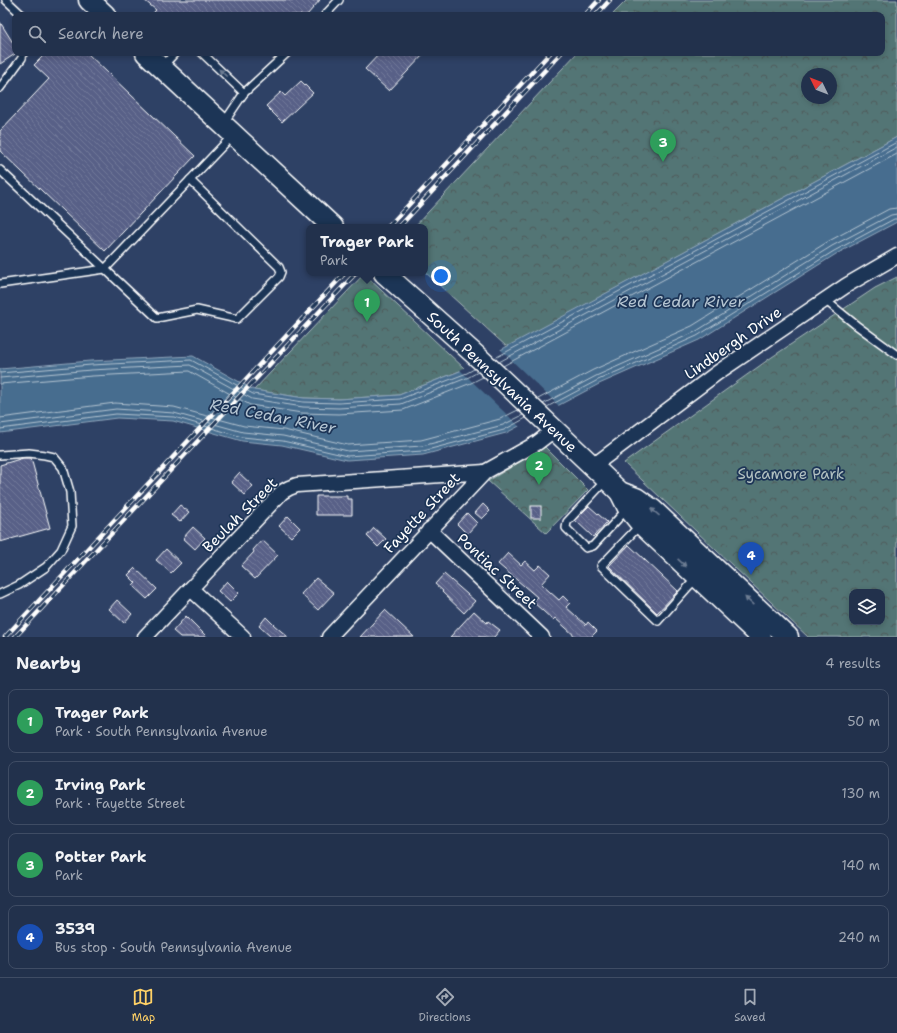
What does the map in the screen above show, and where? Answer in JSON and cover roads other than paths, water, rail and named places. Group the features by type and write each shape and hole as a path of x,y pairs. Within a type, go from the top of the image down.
{"main road":[{"path":"88,0 102,12"},
{"path":"149,56 330,224"},
{"name":"South Pennsylvania Avenue","path":"387,276 480,359 612,486 641,524 698,578 763,633 788,637"},
{"name":"South Pennsylvania Avenue","path":"612,486 636,498 653,510 763,633"}],"street":[{"name":"Lindbergh Drive","path":"612,486 717,373 847,285 897,256"},
{"name":"Fayette Street","path":"329,637 485,472 537,443 549,425"},
{"name":"Beulah Street","path":"145,637 282,492 289,488 297,485 485,472"},
{"name":"Pontiac Street","path":"430,530 542,637"},
{"path":"191,589 243,637"}],"lane":[{"path":"6,0 19,12"},
{"path":"328,12 339,0"},
{"path":"0,88 23,56"},
{"path":"162,68 172,56"},
{"path":"205,56 244,93"},
{"path":"0,284 104,269 190,180 228,129 244,93 284,56"},
{"path":"0,170 157,318 197,310 237,319 279,277 281,272 279,267 190,180"},
{"path":"825,300 897,355"},
{"path":"0,455 29,453 54,458 63,468 70,492 72,526 61,550 46,567 19,585 0,594"},
{"path":"612,486 593,546 586,548 566,528 567,522 612,486"},
{"path":"641,524 601,566 658,621 698,578"}],"water":[{"name":"Red Cedar River","path":"897,137 897,222 836,254 699,340 599,384 506,433 423,455 347,460 282,445 242,441 173,421 117,418 0,433 0,369 90,361 193,356 254,390 304,398 339,399 399,395 465,369"}],"railway":[{"path":"588,12 599,0"},
{"path":"599,12 610,0"},
{"path":"391,224 547,56"},
{"path":"402,224 558,56"},
{"path":"5,637 342,276"},
{"path":"15,637 353,276"}],"place":[{"name":"Potter Park","path":"663,162"},
{"name":"Trager Park","path":"367,322"},
{"name":"Irving Park","path":"539,485"},
{"name":"3539","path":"751,575"}],"park label":[{"name":"Sycamore Park","path":"791,474"}]}
